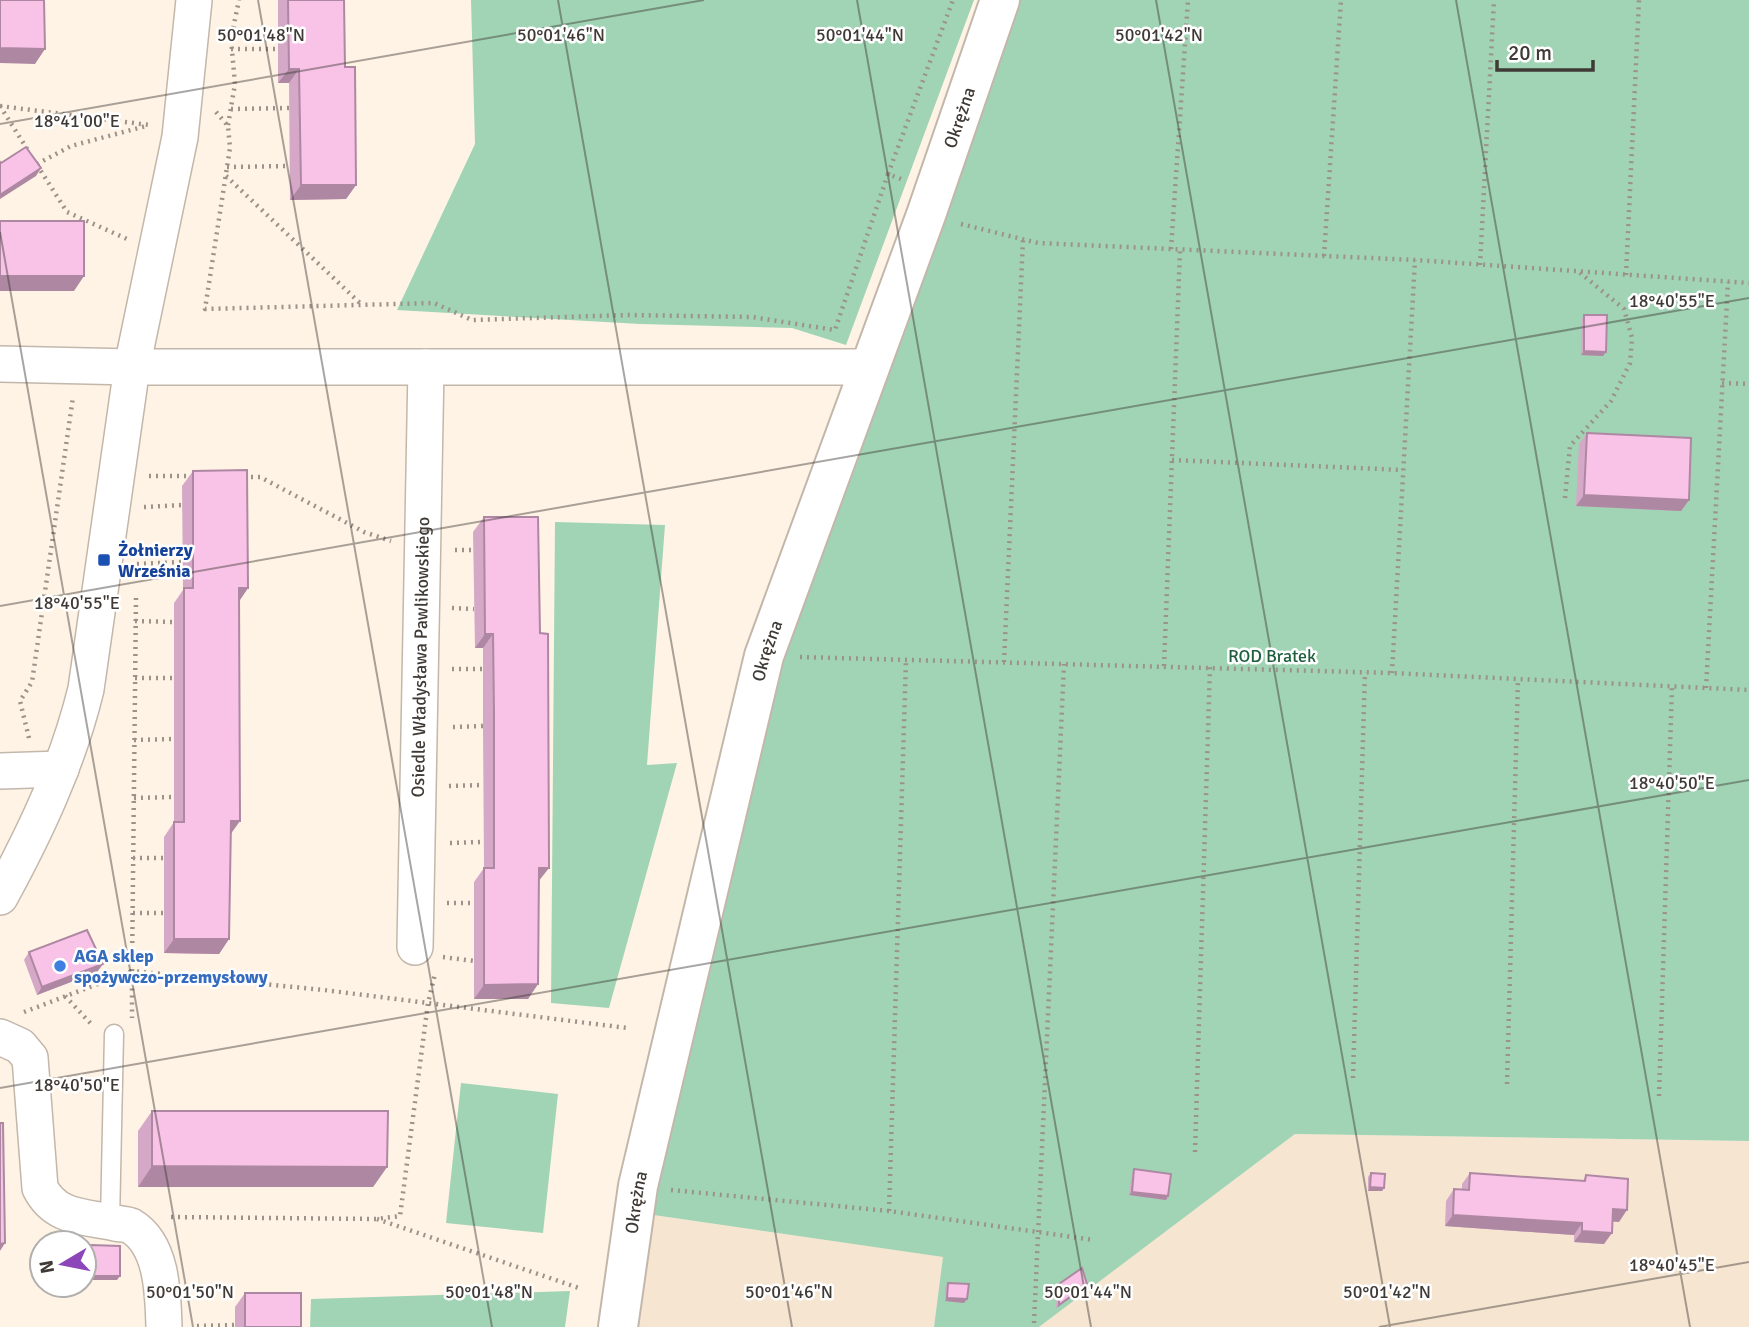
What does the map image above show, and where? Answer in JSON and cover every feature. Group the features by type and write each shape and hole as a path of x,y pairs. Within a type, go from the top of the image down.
{"street":[{"path":"0,897 31,841 61,769 75,733 86,689 132,367 180,137 194,0"},
{"name":"Okrężna","path":"618,1327 638,1186 764,656 926,215 1000,0"},
{"path":"0,364 132,367 870,367"},
{"name":"Osiedle Władysława Pawlikowskiego","path":"426,367 422,551 427,952"},
{"path":"0,771 61,769"},
{"path":"6,1027 30,1058 40,1188 47,1201 66,1213 130,1226 144,1238 155,1258 163,1286 164,1327"}],"lane":[{"path":"110,1221 114,1034"}],"path":[{"path":"239,0 231,39 235,84 228,126 230,148 205,309 434,303 472,320 627,315 752,317 835,330 888,174"},
{"path":"1171,249 1188,0"},
{"path":"1324,256 1342,0"},
{"path":"1480,265 1493,0"},
{"path":"1626,275 1639,0"},
{"path":"232,49 278,49"},
{"path":"187,75 228,126"},
{"path":"0,106 150,125"},
{"path":"0,106 67,212 131,240 133,228"},
{"path":"231,108 289,108"},
{"path":"148,138 150,125"},
{"path":"37,164 71,146 150,125"},
{"path":"227,167 290,166"},
{"path":"226,175 362,305"},
{"path":"926,215 1038,243 1415,260 1749,283"},
{"path":"1004,662 1023,239"},
{"path":"1164,666 1180,250"},
{"path":"1392,673 1415,260"},
{"path":"1565,498 1570,446 1611,401 1630,363 1632,338 1624,309 1578,271"},
{"path":"1706,688 1728,282"},
{"path":"1722,383 1749,384"},
{"path":"31,746 20,701 32,682 74,390"},
{"path":"1172,460 1403,470"},
{"path":"144,478 152,475 206,476"},
{"path":"233,477 260,477 364,532 422,551"},
{"path":"137,507 182,505"},
{"path":"136,552 136,575"},
{"path":"136,564 183,562"},
{"path":"132,1026 136,587"},
{"path":"135,621 174,622"},
{"path":"764,656 1366,672 1749,690"},
{"path":"889,1211 906,660"},
{"path":"1034,1323 1064,664"},
{"path":"1195,1152 1210,667"},
{"path":"449,669 483,669"},
{"path":"1353,1078 1366,672"},
{"path":"135,678 174,678"},
{"path":"1507,1084 1518,679"},
{"path":"1659,1097 1672,686"},
{"path":"449,727 484,726"},
{"path":"134,740 174,739"},
{"path":"438,786 483,785"},
{"path":"134,798 174,797"},
{"path":"438,843 483,842"},
{"path":"133,858 164,858"},
{"path":"439,903 474,903"},
{"path":"133,913 164,913"},
{"path":"427,952 474,961"},
{"path":"6,1027 65,996 132,971 324,990 627,1028"},
{"path":"65,996 100,1032 114,1034"},
{"path":"160,1217 376,1219 400,1216 428,1003"},
{"path":"638,1186 889,1211 1094,1240"},
{"path":"376,1219 579,1288"},
{"path":"195,1327 235,1325"}],"shaded area":[{"path":"1295,1134 1749,1141 1749,1327 1039,1327"},
{"path":"633,1212 944,1257 934,1327 632,1327"}],"green space":[{"path":"471,0 974,0 846,345 792,328 640,324 397,310 475,144"},
{"name":"ROD Bratek","path":"1000,0 1749,0 1749,1141 1295,1134 1039,1327 934,1327 943,1257 633,1212 764,656"},
{"path":"555,522 665,525 647,765 677,763 609,1008 551,1003"},
{"path":"461,1083 558,1094 543,1233 446,1223"},
{"path":"570,1291 565,1327 310,1327 311,1299"}],"building":[{"path":"0,0 44,0 45,49 0,48"},
{"path":"288,0 344,0 345,67 355,67 356,185 301,185 299,69 289,69"},
{"path":"26,147 41,168 0,195 0,162"},
{"path":"0,221 84,221 84,276 0,276"},
{"path":"1584,315 1607,315 1606,352 1584,351"},
{"path":"1587,433 1691,438 1689,500 1584,495"},
{"path":"247,470 248,588 239,588 240,821 231,821 229,939 174,939 174,822 184,822 184,588 193,588 193,471"},
{"path":"484,517 538,517 540,633 548,634 549,868 539,868 538,984 484,985 484,868 494,868 494,712 493,634 485,634"},
{"name":"AGA sklep spożywczo-przemysłowy","path":"87,930 103,964 42,987 29,952"},
{"path":"152,1111 388,1111 387,1167 152,1166"},
{"path":"0,1123 3,1123 5,1243 0,1244"},
{"path":"1134,1169 1171,1174 1168,1196 1132,1192"},
{"path":"1371,1173 1385,1174 1384,1188 1370,1187"},
{"path":"1470,1173 1585,1181 1586,1175 1628,1179 1627,1210 1613,1209 1612,1233 1582,1231 1582,1223 1453,1215 1454,1189 1469,1190"},
{"path":"98,1245 120,1246 120,1276 98,1276"},
{"path":"1082,1268 1087,1284 1059,1305 1059,1284"},
{"path":"948,1283 969,1284 967,1299 947,1298"},
{"path":"245,1293 301,1293 301,1327 245,1327"}],"place":[{"name":"Żołnierzy Września","path":"104,560"},
{"name":"AGA sklep spożywczo-przemysłowy","path":"60,966"}]}
